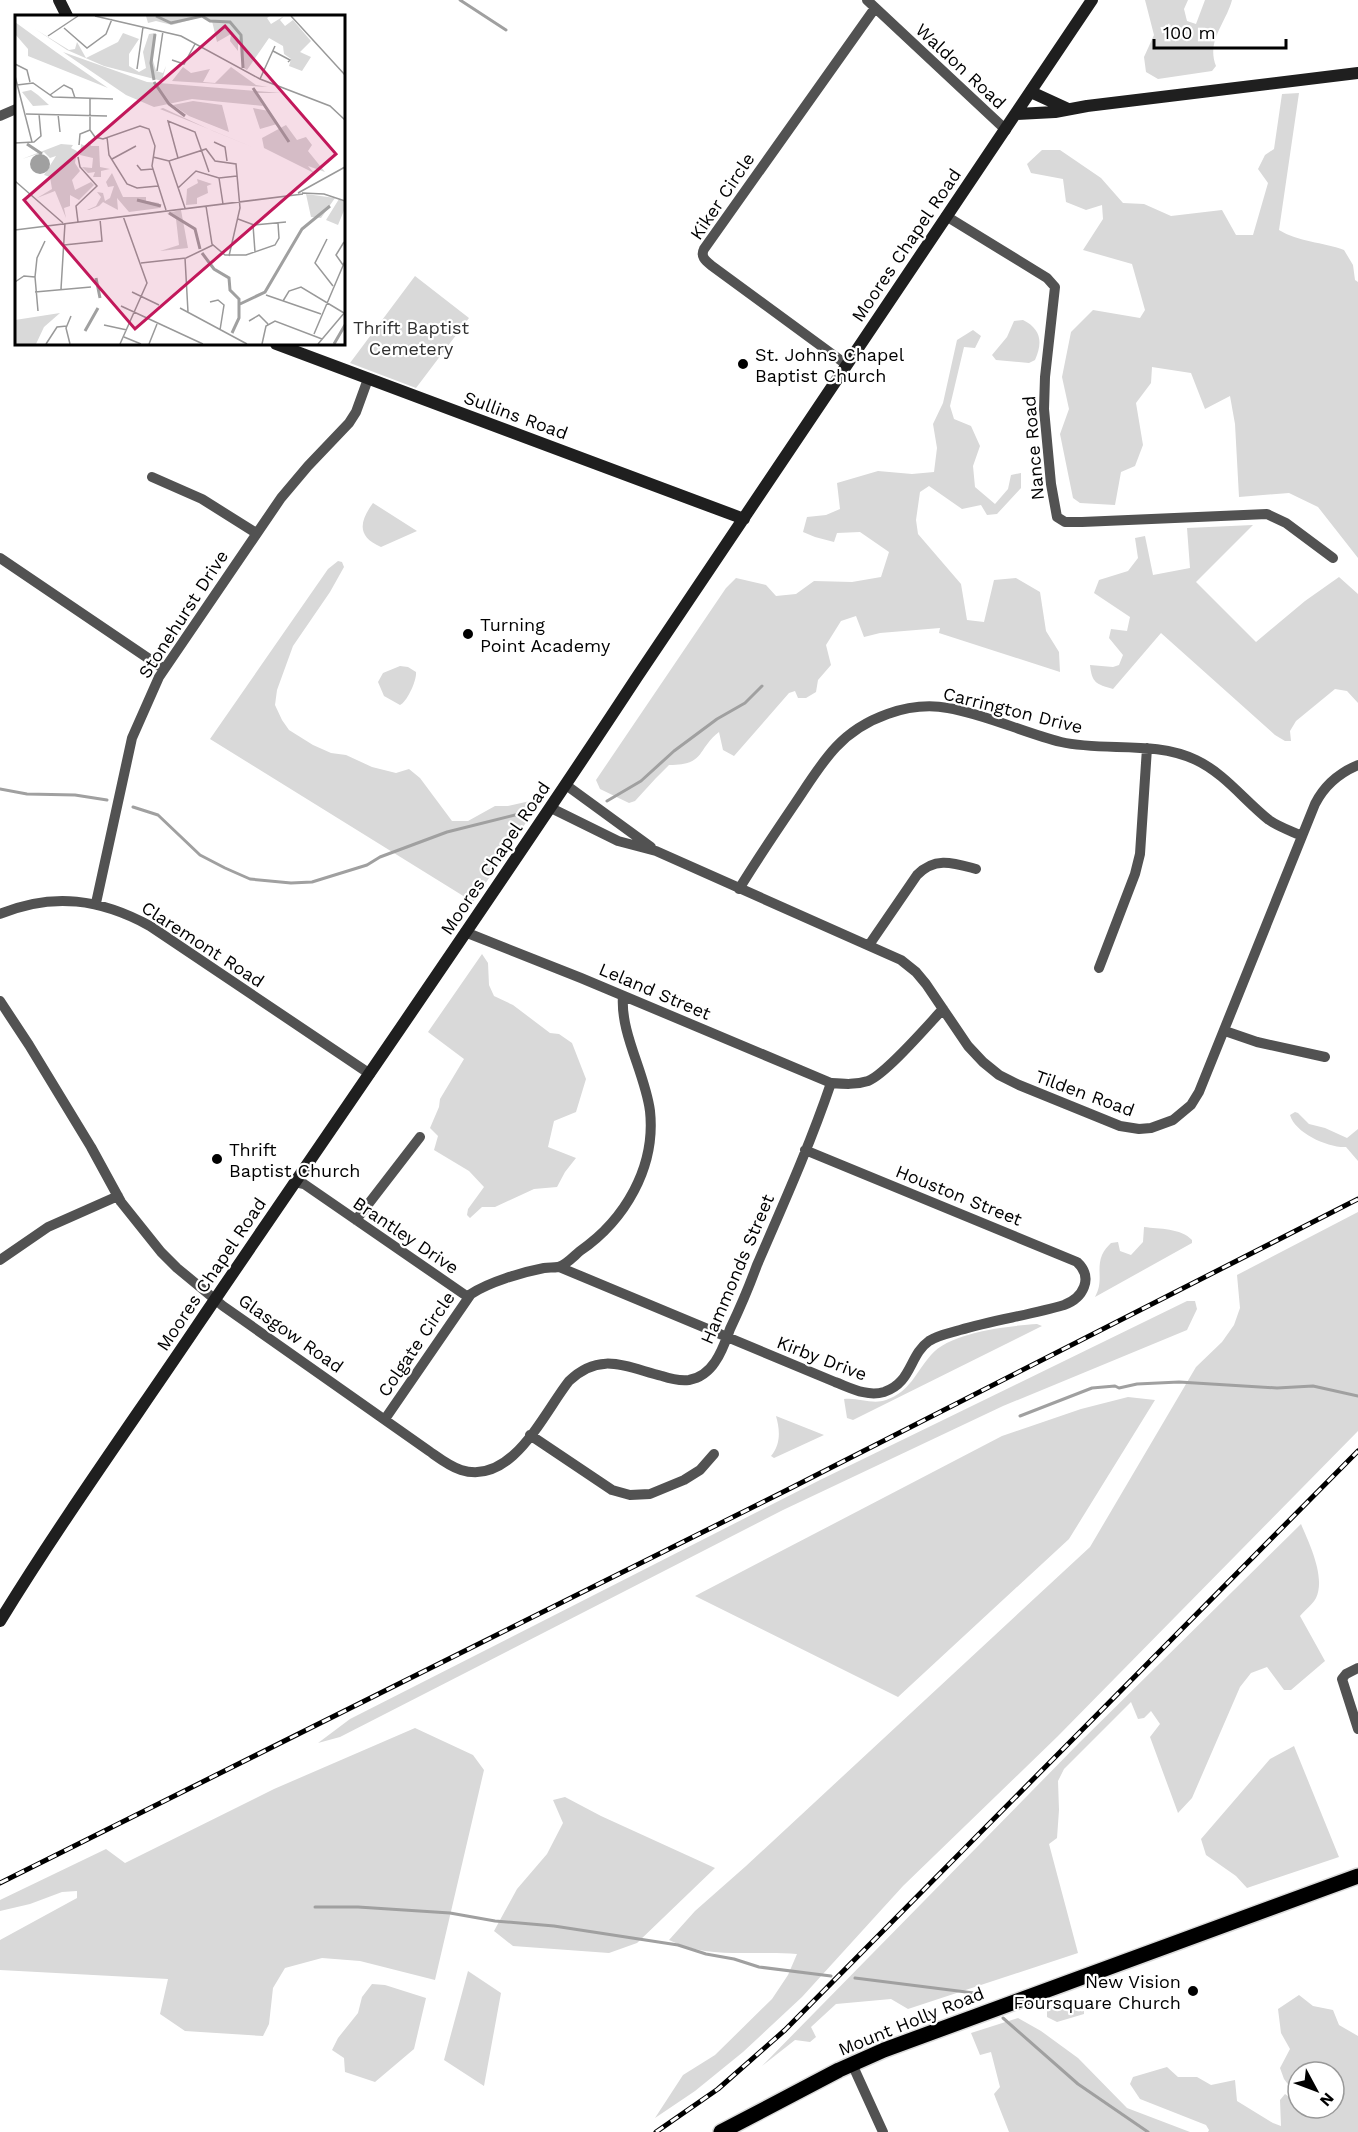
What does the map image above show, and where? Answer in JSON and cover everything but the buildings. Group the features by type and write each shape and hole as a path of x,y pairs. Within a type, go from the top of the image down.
{"main road":[{"path":"59,0 66,15"},
{"name":"Moores Chapel Road","path":"0,1621 75,1505 551,808 1092,0"},
{"path":"1017,114 1055,112 1358,73"},
{"path":"1031,92 1068,109"},
{"name":"Sullins Road","path":"279,345 744,519"},
{"name":"Mount Holly Road","path":"721,2132 852,2064 923,2035 1358,1876"}],"street":[{"name":"Waldon Road","path":"871,4 1006,130"},
{"name":"Kiker Circle","path":"847,365 712,266 702,254 871,4"},
{"path":"0,116 15,109"},
{"name":"Nance Road","path":"946,216 1047,278 1055,287 1045,377 1044,409 1053,498 1056,514 1061,520 1082,522 1267,514 1286,524 1333,558"},
{"name":"Stonehurst Drive","path":"96,903 132,738 164,669 292,483 349,423 356,412 368,379"},
{"path":"152,477 202,499 256,533"},
{"path":"0,558 164,669"},
{"name":"Carrington Drive","path":"739,889 827,758 850,734 888,714 915,708 946,708 1062,742 1090,746 1147,748 1182,754 1206,765 1280,827 1302,836"},
{"path":"1099,968 1135,874 1140,854 1147,748"},
{"name":"Tilden Road","path":"551,808 618,841 656,851 892,955 911,967 926,984 968,1046 999,1075 1078,1110 1131,1129 1151,1128 1173,1120 1191,1104 1203,1084 1319,796 1340,775 1358,765"},
{"name":"Tilden Road","path":"566,785 625,826 656,851"},
{"path":"869,945 917,875 927,867 940,862 976,869"},
{"name":"Claremont Road","path":"0,914 41,902 77,901 96,903 134,917 370,1074"},
{"name":"Leland Street","path":"465,932 831,1083"},
{"name":"Colgate Circle","path":"385,1419 468,1297 483,1287 547,1267 559,1267 594,1241 617,1217 639,1180 648,1153 650,1130 648,1101 624,1017 622,996"},
{"name":"Glasgow Road","path":"0,1000 91,1146 118,1196 134,1220 161,1252 215,1299 450,1465 460,1470 479,1472"},
{"path":"831,1083 858,1083 873,1078 891,1063 943,1009"},
{"path":"1225,1031 1257,1042 1325,1056"},
{"name":"Hammonds Street","path":"479,1472 504,1464 517,1452 569,1381 585,1368 606,1363 671,1378 693,1379 701,1376 714,1363 805,1150 831,1083"},
{"path":"356,1220 420,1137"},
{"name":"Houston Street","path":"805,1150 1067,1257 1081,1266 1086,1284"},
{"name":"Brantley Drive","path":"295,1182 303,1184 468,1297"},
{"path":"3,1252 48,1227 118,1196"},
{"name":"Kirby Drive","path":"559,1267 726,1338 866,1393 880,1393 900,1383 922,1347 936,1337 1064,1305 1077,1298 1086,1284"},
{"path":"530,1435 612,1490 630,1495 651,1494 684,1480 700,1470 714,1454"},
{"path":"1358,1668 1346,1674 1342,1679 1358,1730"},
{"path":"852,2064 883,2132"}],"green space":[{"path":"1145,0 1188,0 1184,9 1187,21 1196,24 1205,0 1232,0 1215,40 1213,48 1216,66 1212,71 1158,79 1146,72 1144,57 1154,35"},
{"path":"1299,93 1279,230 1294,237 1344,250 1353,265 1355,280 1358,282 1358,558 1318,507 1289,493 1239,497 1235,424 1230,396 1205,409 1191,373 1152,367 1151,383 1136,403 1143,445 1135,466 1121,472 1115,505 1080,503 1073,498 1060,434 1069,409 1062,377 1071,332 1093,310 1140,318 1145,310 1132,264 1083,250 1103,219 1102,205 1086,210 1066,202 1063,179 1031,173 1027,164 1042,150 1060,150 1101,178 1123,203 1144,204 1171,216 1222,210 1236,235 1253,235 1268,183 1258,169 1265,155 1274,149 1282,94"},
{"name":"Thrift Baptist Cemetery","path":"415,276 469,318 416,388 350,363"},
{"path":"1023,320 1034,328 1039,337 1035,360 1029,363 996,360 992,355 1007,337 1014,321"},
{"path":"973,330 981,336 975,348 964,347 950,406 954,419 971,426 980,446 973,466 975,487 995,504 1008,489 1011,475 1021,473 1021,488 997,514 987,515 981,505 962,509 929,486 920,492 916,520 918,534 961,584 967,620 984,622 994,580 1016,578 1040,592 1046,631 1059,652 1060,672 939,633 940,628 880,633 864,637 856,616 841,621 826,645 831,665 818,680 816,692 806,698 798,698 795,691 789,693 734,756 723,750 719,732 695,759 669,765 635,801 629,803 600,789 596,780 726,588 736,578 766,585 776,596 796,594 814,581 852,582 881,577 889,552 860,532 837,533 834,542 803,532 807,517 826,515 840,509 837,483 878,471 912,474 934,472 937,448 933,424 943,403 957,340"},
{"path":"373,503 417,531 381,547 373,543 364,534 363,523"},
{"path":"1253,525 1196,582 1256,642 1305,601 1339,577 1358,594 1358,703 1347,691 1335,689 1296,721 1290,731 1291,741 1285,741 1275,735 1161,633 1113,689 1096,682 1090,665 1113,667 1119,665 1123,655 1109,638 1111,629 1127,631 1130,617 1094,593 1099,580 1128,571 1138,558 1135,538 1145,536 1153,575 1190,568 1187,528"},
{"path":"338,561 342,562 344,567 293,646 277,690 275,705 289,730 313,745 331,753 346,755 372,767 396,773 409,769 420,778 452,821 468,821 495,806 508,806 530,801 537,806 473,902 210,739 328,569"},
{"path":"400,666 408,667 416,672 411,690 406,700 400,705 384,696 378,682 383,673"},
{"path":"482,954 488,963 489,985 494,996 513,1005 550,1033 559,1034 572,1043 586,1079 576,1112 554,1121 548,1147 576,1158 557,1187 534,1189 495,1207 482,1207 470,1218 467,1215 468,1209 484,1187 469,1171 434,1150 438,1136 430,1128 440,1099 464,1059 428,1032"},
{"path":"1295,1112 1309,1124 1347,1138 1358,1129 1358,1161 1346,1147 1322,1142 1298,1128 1290,1115"},
{"path":"1358,1212 1358,1431 1058,1736 903,1886 802,1997 743,2052 695,2091 655,2118 683,2075 715,2055 772,1999 788,1975 797,1954 716,1952 684,1946 669,1940 695,1911 1090,1547 1196,1367 1222,1342 1234,1325 1240,1308 1237,1275"},
{"path":"1144,1227 1182,1233 1192,1240 1192,1243 1095,1297 1099,1286 1100,1260 1105,1250 1111,1243 1118,1242 1120,1251 1131,1255 1143,1242"},
{"path":"1187,1301 1195,1301 1197,1309 1187,1330 1003,1406 783,1510 340,1737 318,1743 350,1719 820,1480"},
{"path":"1037,1324 1042,1326 853,1420 847,1418 844,1399 876,1402 894,1396 907,1387 931,1355 952,1341 980,1332"},
{"path":"1128,1397 1155,1400 1069,1539 898,1697 695,1596 1002,1436 1081,1409"},
{"path":"776,1416 824,1435 774,1458 771,1456 777,1447 779,1437"},
{"path":"1301,1524 1318,1570 1319,1590 1311,1605 1300,1616 1325,1661 1291,1690 1284,1690 1267,1667 1251,1673 1240,1687 1192,1798 1178,1813 1150,1737 1160,1724 1151,1711 1144,1718 1138,1719 1131,1702 1064,1769 1058,1781 1057,1838 1049,1844 1078,1953 908,2009 891,1999 836,2004 811,2027 816,2037 810,2042 795,2040 762,2066 1080,1742"},
{"path":"415,1728 473,1755 484,1770 435,1980 360,1961 322,1958 285,1968 273,1988 269,2024 263,2036 185,2031 160,2014 168,1979 0,1970 0,1940 77,1898 77,1891 62,1892 30,1904 0,1911 0,1900 106,1849 125,1863 274,1789"},
{"path":"1294,1746 1339,1857 1247,1888 1236,1876 1206,1855 1201,1839 1270,1759"},
{"path":"565,1797 715,1868 637,1943 609,1953 513,1946 494,1931 517,1889 547,1854 563,1823 553,1800"},
{"path":"468,1971 501,1993 484,2086 444,2060"},
{"path":"372,1984 385,1985 426,1998 414,2049 375,2082 345,2072 344,2058 332,2050 338,2038 358,2013 362,1997"},
{"path":"1299,1995 1313,2006 1333,2010 1339,2025 1358,2036 1358,2132 1208,2132 1206,2125 1140,2099 1130,2084 1133,2077 1167,2067 1178,2077 1197,2077 1211,2085 1235,2080 1237,2101 1281,2126 1280,2100 1285,2094 1286,2120 1346,2120 1346,2060 1286,2060 1286,2082 1280,2068 1290,2049 1281,2033 1278,2009"},
{"path":"1059,2001 1074,2001 1084,2011 1084,2014 1057,2022 1047,2017 1047,2008"},
{"path":"1018,2018 1041,2031 1078,2058 1127,2108 1190,2132 1009,2132 994,2094 1000,2087 991,2052 980,2055 971,2033"}],"waterway":[{"path":"460,0 506,30"},
{"path":"607,801 641,781 674,751 717,719 745,703 762,686"},
{"path":"0,789 27,794 75,795 107,800"},
{"path":"133,807 158,815 200,855 225,868 250,879 291,883 312,882 367,865 380,857 447,832 531,811"},
{"path":"1020,1416 1092,1388 1115,1386 1119,1388 1137,1384 1179,1382 1277,1388 1313,1386 1358,1396"},
{"path":"315,1907 358,1907 450,1913 495,1921 554,1926 678,1945 759,1967 831,1976"},
{"path":"855,1978 982,1994"},
{"path":"1003,2018 1078,2084 1148,2132"}],"railway":[{"path":"0,1883 787,1490 1358,1199"},
{"path":"656,2132 718,2089 785,2030 1358,1451"}],"place":[{"name":"St. Johns Chapel Baptist Church","path":"743,364"},
{"name":"Turning Point Academy","path":"468,634"},
{"name":"Thrift Baptist Church","path":"217,1159"},
{"name":"New Vision Foursquare Church","path":"1193,1991"}]}
